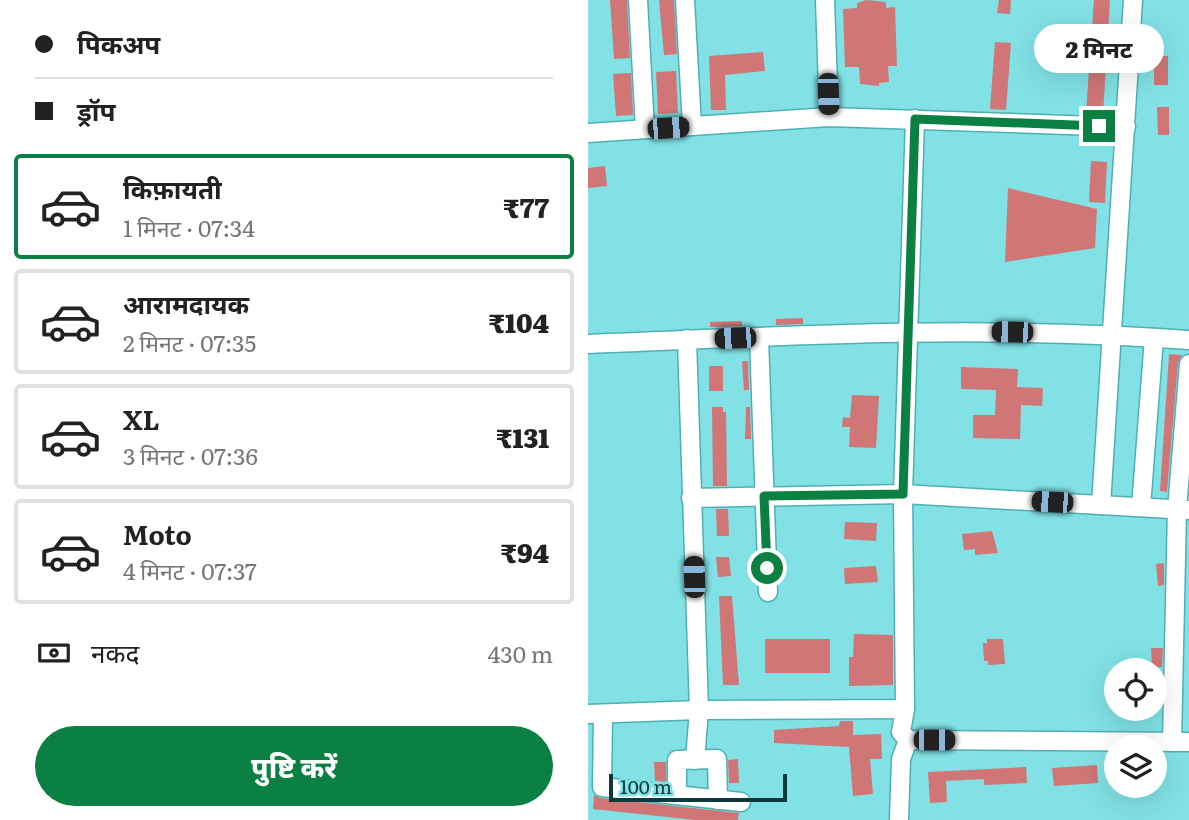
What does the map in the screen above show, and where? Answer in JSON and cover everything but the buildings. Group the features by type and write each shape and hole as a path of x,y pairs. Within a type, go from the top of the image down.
{"lane":[{"path":"638,0 645,129"},
{"path":"685,0 692,126"},
{"path":"825,0 829,117"},
{"path":"1101,505 1133,0"},
{"path":"588,133 829,117 1126,127"},
{"path":"915,119 903,494 905,709 901,732 908,740 1180,742 1183,509 1189,364"},
{"path":"588,344 961,331 1114,333 1189,341"},
{"path":"759,338 768,592"},
{"path":"1141,507 1154,338"},
{"path":"687,340 699,710 695,760"},
{"path":"691,498 903,494 1183,509"},
{"path":"741,802 602,787 595,714 699,710 905,709"},
{"path":"899,820 901,759 908,740"},
{"path":"677,795 677,760 717,759 718,800"}],"route":[{"path":"767,568 764,496 903,494 915,119 1099,126"}]}
